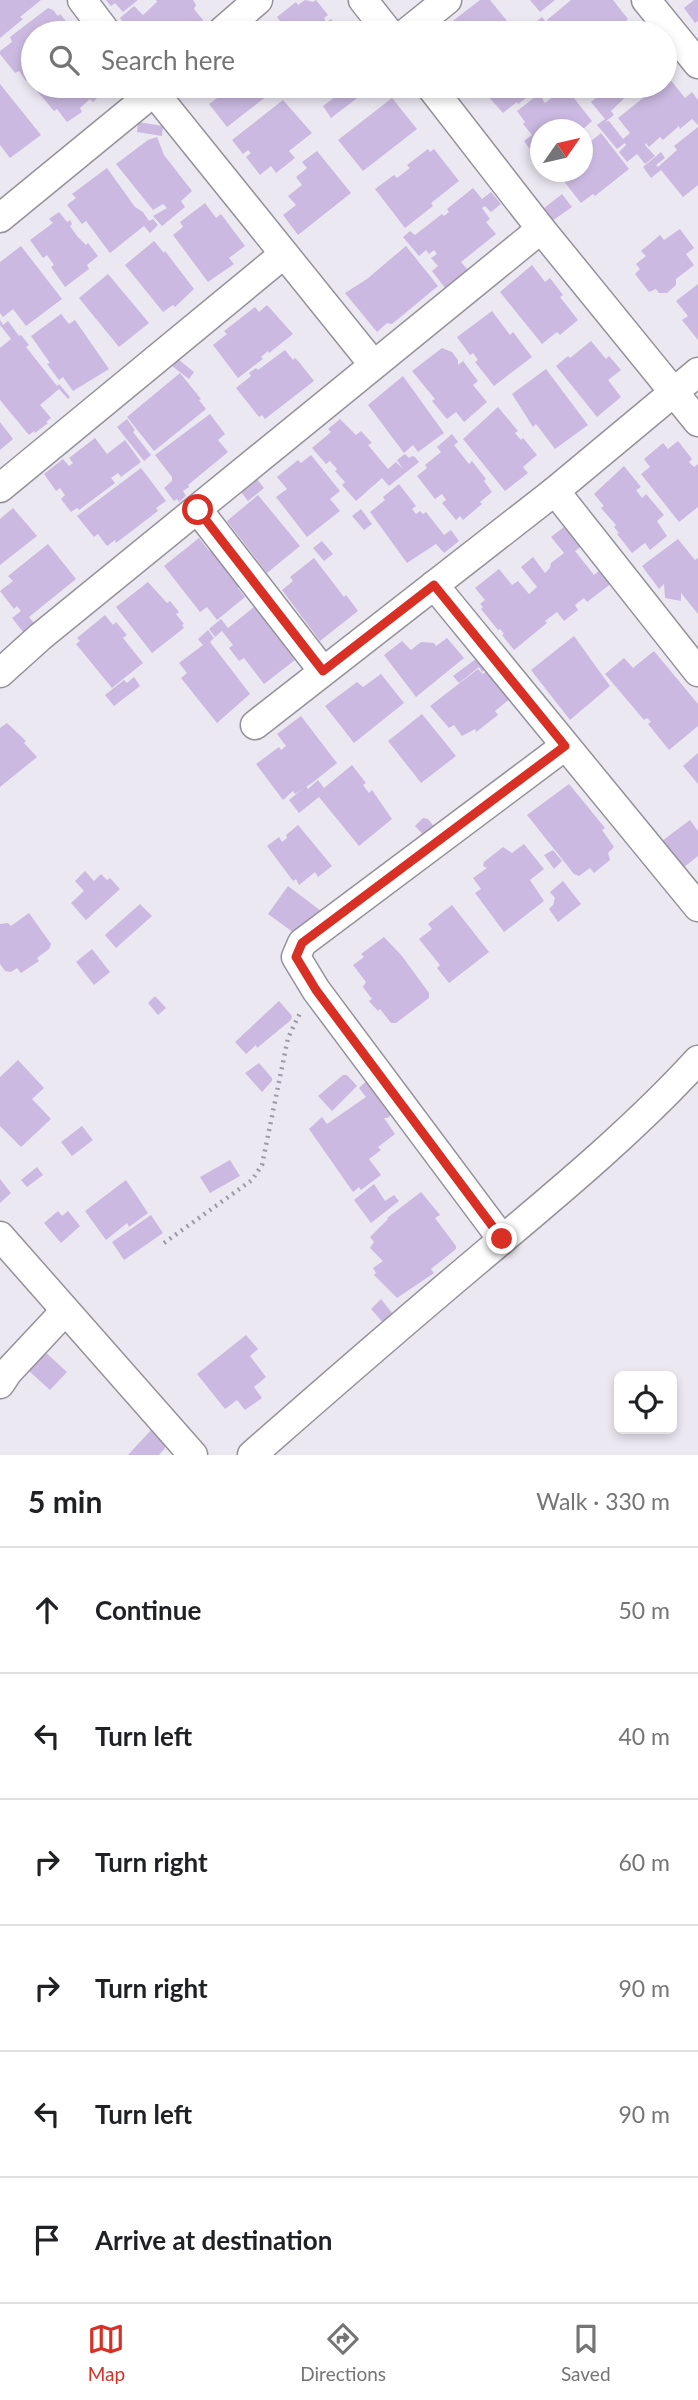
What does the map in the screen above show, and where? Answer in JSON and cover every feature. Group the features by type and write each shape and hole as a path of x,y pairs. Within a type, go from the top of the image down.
{"street":[{"path":"82,0 98,21"},
{"path":"234,21 258,0"},
{"path":"363,0 380,21"},
{"path":"421,21 447,0"},
{"path":"646,0 663,21"},
{"path":"677,38 698,64"},
{"path":"0,218 143,98"},
{"path":"163,98 373,364"},
{"path":"439,98 541,229 698,422"},
{"path":"0,673 40,637 541,229"},
{"path":"0,488 284,254"},
{"path":"255,724 555,491 698,372"},
{"path":"555,491 698,672"},
{"path":"198,510 323,671"},
{"path":"434,585 698,907"},
{"path":"502,1239 316,990 296,957 302,943 565,746"},
{"path":"252,1455 562,1190 665,1096 698,1060"},
{"path":"0,1236 193,1455"},
{"path":"0,1384 65,1311"}],"path":[{"path":"164,1243 253,1180 262,1165 288,1038 298,1016 316,990"}],"building":[{"path":"0,0 41,0 0,38"},
{"path":"106,0 138,0 123,12 115,3 111,6"},
{"path":"156,0 193,0 196,5 194,9 203,21 122,21 120,18 134,6 143,15"},
{"path":"305,0 316,0 328,15 324,18 326,21 280,21 277,17 296,2 298,5"},
{"path":"480,0 490,0 507,21 453,21"},
{"path":"530,0 555,0 540,12"},
{"path":"571,0 613,0 628,19 626,21 547,20"},
{"path":"698,0 698,21 695,23 684,8"},
{"path":"48,8 58,16 60,14 66,21 31,21"},
{"path":"21,29 21,74 19,71 15,73 0,54 0,51 12,42 10,37"},
{"path":"0,84 41,135 10,158 0,145"},
{"path":"677,88 685,98 692,92 698,100 698,125 692,119 663,140 660,137 649,147 646,143 655,156 645,164 637,154 627,162 619,152 625,143 617,149 597,125 605,119 591,102 596,98 625,98 611,111 614,115 605,122 609,121 623,139 630,133 618,118 643,98 677,98"},
{"path":"43,98 97,98 93,102 90,99 80,108 82,112 67,122 57,109 54,111"},
{"path":"217,98 264,98 227,127 209,104"},
{"path":"334,98 357,98 331,118 323,106"},
{"path":"392,98 417,129 363,171 338,140"},
{"path":"490,98 526,98 518,104 517,102 503,113"},
{"path":"534,98 542,98 545,103 551,98 574,98 590,119 530,119 530,133 517,111"},
{"path":"283,100 312,133 289,151 295,158 276,173 271,166 260,175 246,157 251,153 248,150 243,154 232,140"},
{"path":"138,122 163,126 162,136 137,132"},
{"path":"698,127 698,185 683,197 661,170 651,178 643,167 661,152 665,158 656,165 658,167 677,150 674,146"},
{"path":"601,133 629,169 595,196 593,194 581,203 564,182 593,182 593,140"},
{"path":"530,136 530,149 524,141"},
{"path":"157,137 164,155 192,191 181,201 185,207 162,226 153,216 167,208 163,204 153,210 116,164 148,140"},
{"path":"428,149 430,152 434,149 459,181 405,228 375,189 394,175 397,178 410,168 407,165"},
{"path":"317,151 351,193 298,235 283,215 296,205 288,196 302,185 296,177 307,168 302,162"},
{"path":"107,168 135,207 143,212 149,221 153,219 158,225 150,233 144,226 110,253 86,221 82,224 67,205 76,198 72,194"},
{"path":"473,188 482,199 491,192 501,204 491,212 485,206 482,208 490,219 486,222 496,234 461,262 468,270 445,288 432,271 438,266 431,258 437,254 434,250 429,254 426,250 419,256 403,237 410,231 415,235 442,214 444,216 449,212 447,209"},
{"path":"562,194 572,207 552,221 543,209"},
{"path":"205,203 216,218 221,214 245,246 229,258 234,264 208,282 173,235 183,227 180,222"},
{"path":"59,212 67,222 70,220 70,226 77,236 86,245 88,243 98,256 87,265 89,269 65,287 51,267 54,265 47,255 43,258 30,240 53,223 49,219"},
{"path":"680,229 694,248 686,254 694,265 676,279 676,285 667,293 659,293 656,289 649,292 635,274 640,269 636,264 646,256 641,251 660,235 664,240"},
{"path":"154,241 194,289 175,307 173,305 163,312 125,265"},
{"path":"21,246 62,299 26,326 13,309 3,317 0,313 0,262"},
{"path":"406,246 438,286 392,324 387,323 377,332 345,293 367,279"},
{"path":"532,265 545,282 550,278 563,295 560,297 578,320 560,335 557,332 542,344 500,292"},
{"path":"108,274 149,323 119,347 79,298"},
{"path":"698,284 698,340 682,320 688,316 676,301"},
{"path":"267,305 293,334 269,353 268,351 261,357 263,359 238,378 213,345 227,334 224,331 255,307 259,312"},
{"path":"492,311 510,335 513,332 532,357 494,386 475,362 478,360 473,353 470,355 457,337"},
{"path":"61,314 69,324 75,320 109,369 73,391 63,377 59,380 31,336"},
{"path":"0,320 3,325 8,321 19,336 21,335 29,345 26,347 57,386 59,384 70,397 68,399 59,389 40,405 51,418 46,422 48,423 29,435 0,400 0,348 11,339 0,325"},
{"path":"591,341 606,359 609,356 621,370 608,380 621,397 597,417 556,366"},
{"path":"442,348 452,352 458,365 463,361 478,381 473,385 487,402 464,422 456,412 447,419 412,371"},
{"path":"285,350 314,381 265,419 262,415 259,417 236,388 251,376 249,373 256,368 258,370"},
{"path":"178,359 194,372 189,379 172,366"},
{"path":"546,369 588,425 555,449 536,424 533,427 512,394"},
{"path":"180,373 206,409 154,451 127,417"},
{"path":"403,376 444,433 418,452 413,445 404,453 368,405"},
{"path":"498,407 518,431 515,433 521,440 523,438 537,455 523,467 528,473 505,491 463,439"},
{"path":"210,414 225,434 218,440 228,452 188,485 183,491 186,496 179,502 177,499 174,501 164,488 172,481 172,477 155,455"},
{"path":"127,419 135,430 133,432 151,455 144,461 117,427"},
{"path":"340,419 356,435 361,431 372,443 368,445 388,469 396,462 403,469 397,460 405,454 409,458 415,457 419,462 389,486 382,478 356,501 342,485 345,482 335,471 337,469 330,461 326,464 312,448 331,432 328,429"},
{"path":"0,422 13,439 0,450"},
{"path":"452,434 458,442 454,445 469,464 472,461 492,492 463,520 460,516 456,520 442,503 446,500 442,494 435,499 417,476 427,468 425,465 441,452 437,447"},
{"path":"95,438 107,454 125,440 141,462 121,477 118,473 111,478 115,483 79,510 77,508 71,512 61,499 65,495 60,488 56,491 44,474 63,459 69,466 73,463 69,458"},
{"path":"678,441 692,459 689,462 694,467 698,464 698,507 679,522 641,474 650,467 644,459 663,443 668,449"},
{"path":"311,455 340,491 330,499 340,511 307,537 276,497 287,489 277,477 298,460 301,463"},
{"path":"624,466 641,487 636,490 642,498 646,494 664,515 657,521 667,536 650,550 645,543 632,553 617,534 619,533 614,527 616,525 601,508 604,506 594,494"},
{"path":"141,468 166,501 156,508 158,511 116,543 115,540 107,546 98,534 94,537 77,516"},
{"path":"253,474 264,488 248,501 237,487"},
{"path":"399,484 416,506 412,509 416,514 420,511 423,514 426,512 444,535 451,530 459,541 444,553 436,544 407,563 370,512"},
{"path":"258,495 300,546 267,573 227,521"},
{"path":"13,508 37,536 0,565 0,519"},
{"path":"361,509 372,524 364,530 352,516"},
{"path":"565,526 582,546 575,551 594,575 601,569 612,583 587,602 584,598 575,605 578,610 564,621 557,612 514,650 500,629 498,630 481,609 483,607 480,604 485,600 475,588 499,569 512,585 518,581 529,594 537,587 521,567 533,557 545,573 551,563 564,553 551,537"},
{"path":"199,538 209,551 213,547 242,584 238,588 245,597 217,620 207,607 200,612 164,566"},
{"path":"678,539 695,560 698,558 698,614 681,593 681,601 665,598 664,584 659,589 642,566"},
{"path":"322,541 333,554 324,561 313,548"},
{"path":"48,544 76,579 29,617 35,624 24,633 12,618 21,611 17,606 14,609 0,591 13,581 8,576"},
{"path":"314,558 358,611 320,641 282,590 293,581 290,577"},
{"path":"148,582 167,603 170,601 184,624 184,628 152,653 116,607"},
{"path":"254,607 295,660 264,684 244,658 239,661 229,648 233,645 222,631 215,637 209,629 221,619 228,628"},
{"path":"105,615 113,625 116,622 127,635 123,638 143,663 112,688 76,644 80,641 77,638"},
{"path":"208,630 214,638 210,642 250,694 217,723 181,678 187,673 179,663 203,645 198,639"},
{"path":"574,636 610,686 570,720 531,670"},
{"path":"447,638 464,658 416,697 384,655 402,641 411,650 421,642 434,643 436,646"},
{"path":"654,651 698,704 698,726 669,750 648,724 651,722 647,718 644,720 605,674 624,658 633,668"},
{"path":"485,652 494,663 482,672 479,667 459,683 453,676"},
{"path":"489,668 511,698 495,711 498,715 476,732 475,729 462,736 454,725 449,728 430,706 478,669 483,674"},
{"path":"381,674 404,703 354,743 325,706 357,682 363,687"},
{"path":"134,677 140,686 114,706 105,695 124,680 127,683"},
{"path":"422,714 456,756 421,783 388,741"},
{"path":"301,716 337,763 312,783 295,794 293,791 283,800 256,764 279,747 281,750 286,746 277,734"},
{"path":"7,723 26,741 24,743 37,757 0,787 0,728"},
{"path":"698,753 698,784 683,766"},
{"path":"352,765 366,783 363,785 369,793 372,790 392,819 359,846 319,797 299,813 289,800 318,780 324,788"},
{"path":"569,784 605,828 602,830 614,847 608,853 610,860 594,873 590,868 579,876 574,874 527,815"},
{"path":"423,818 428,819 437,830 427,839 415,826"},
{"path":"690,820 698,831 698,856 683,868 662,841"},
{"path":"298,825 332,866 318,877 315,872 299,885 296,879 293,881 267,846 279,837 282,842"},
{"path":"524,844 544,869 530,880 544,901 504,932 475,893 481,889 473,878 487,868 483,866 484,862 503,847 512,853"},
{"path":"553,850 562,861 554,869 544,855"},
{"path":"85,871 94,881 101,874 107,880 110,878 120,889 86,920 71,903 84,891 75,881"},
{"path":"563,881 581,904 558,922 549,909 555,898 550,892"},
{"path":"288,886 321,911 301,938 268,914"},
{"path":"140,904 152,916 116,948 105,935"},
{"path":"452,905 489,952 449,983 437,968 440,965 419,939 432,929 428,924"},
{"path":"29,913 51,944 49,949 37,958 39,961 21,973 17,968 11,972 5,971 0,964 0,924 8,923 11,926"},
{"path":"384,937 402,956 429,993 429,998 396,1023 391,1023 380,1009 378,1011 369,1001 372,999 363,987 366,982 353,965 364,957 361,954"},
{"path":"92,949 110,972 94,985 76,962"},
{"path":"155,996 166,1008 158,1015 148,1003"},
{"path":"279,1001 292,1016 291,1020 246,1054 235,1042"},
{"path":"18,1060 44,1088 32,1099 51,1119 21,1147 0,1126 0,1077"},
{"path":"259,1063 272,1078 262,1092 245,1073"},
{"path":"374,1074 400,1109 384,1118 395,1134 378,1147 381,1150 369,1159 381,1175 361,1190 359,1187 353,1192 309,1129 322,1117 327,1124 366,1097 359,1088"},
{"path":"343,1075 347,1075 357,1086 332,1111 318,1096"},
{"path":"82,1126 93,1140 72,1156 61,1142"},
{"path":"230,1160 240,1176 210,1193 200,1177"},
{"path":"37,1167 43,1175 27,1187 21,1180"},
{"path":"0,1179 11,1193 0,1203"},
{"path":"126,1180 148,1213 129,1227 127,1223 106,1240 85,1211"},
{"path":"374,1184 385,1201 394,1195 399,1201 371,1223 354,1200"},
{"path":"421,1192 440,1215 435,1218 456,1249 431,1269 434,1273 397,1298 374,1275 376,1273 373,1268 383,1261 370,1248 374,1242 370,1237 387,1218"},
{"path":"58,1211 62,1216 68,1211 80,1226 61,1243 44,1223"},
{"path":"151,1215 163,1233 124,1260 112,1242"},
{"path":"381,1299 396,1318 386,1326 371,1309"},
{"path":"246,1335 258,1349 250,1356 266,1377 254,1387 262,1398 245,1410 237,1400 225,1409 197,1374"},
{"path":"45,1352 67,1372 50,1390 29,1371"},
{"path":"152,1429 166,1444 159,1455 128,1455"}],"route":[{"path":"198,510 323,671 434,585 565,746 302,943 296,957 316,990 502,1239"}]}
